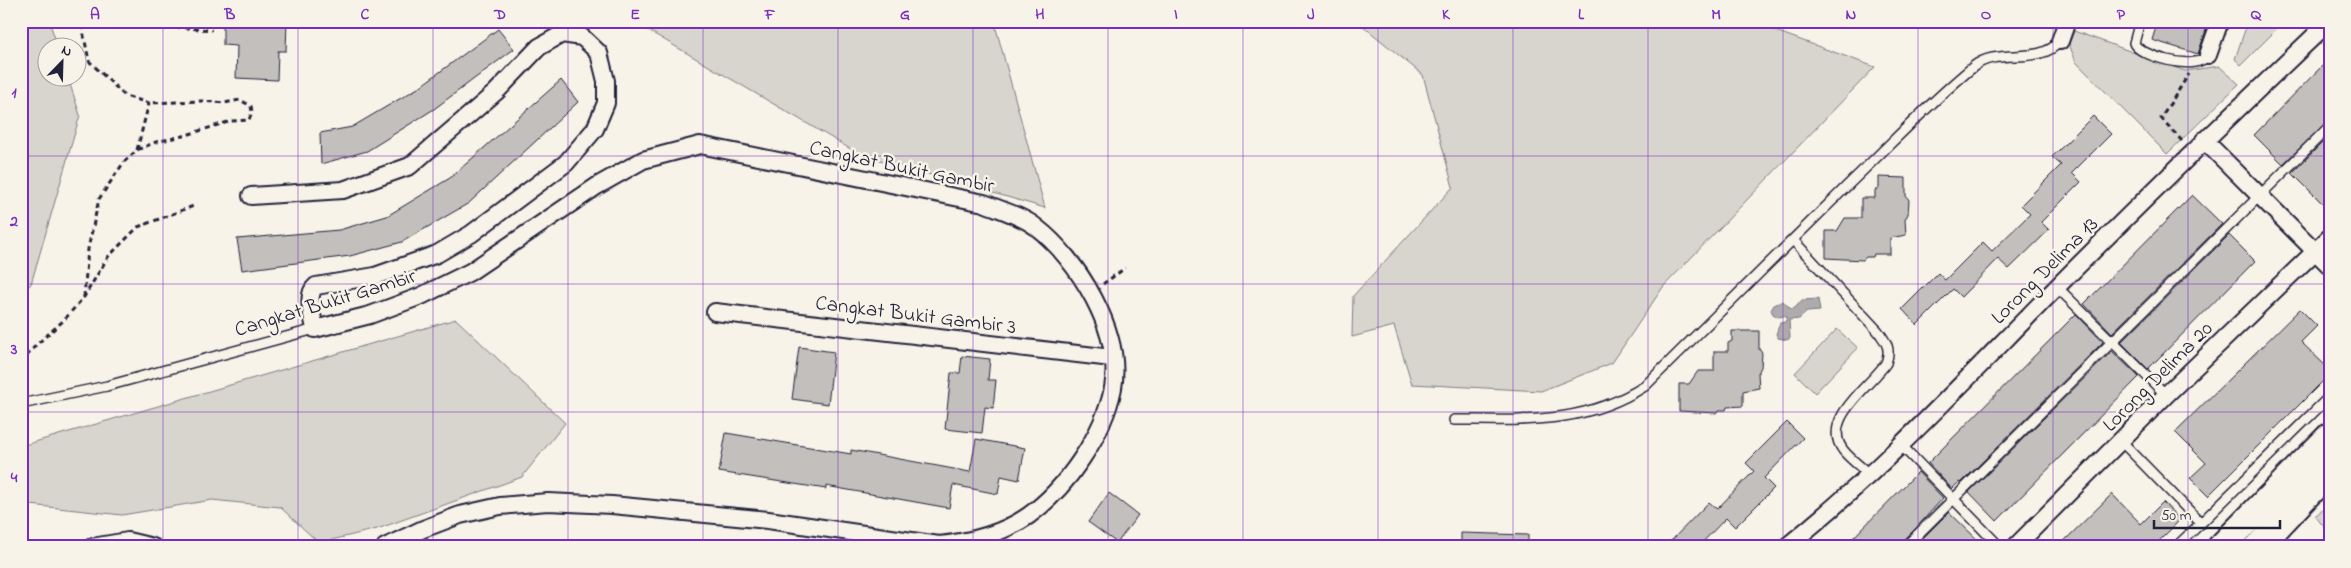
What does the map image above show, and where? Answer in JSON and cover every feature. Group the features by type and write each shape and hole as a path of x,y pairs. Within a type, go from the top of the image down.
{"main road":[{"path":"2221,547 2330,436"},
{"path":"2258,547 2330,470"}],"street":[{"path":"2060,41 2067,21"},
{"path":"2202,59 2220,21"},
{"name":"Lorong Delima 13","path":"1786,547 1901,445 2204,140 2330,21"},
{"path":"251,196 343,190 410,166 496,92 539,47 562,34 582,37 599,53 606,81 606,103 595,129 566,163 471,234 437,254 375,276 316,286 312,289 310,298 315,329"},
{"path":"2204,140 2330,266"},
{"name":"Cangkat Bukit Gambir","path":"315,329 370,314 421,296 470,272 597,186 644,160 700,145 984,203 1035,226 1074,266 1092,292 1104,320 1112,358 1113,388 1093,440 1063,483 1028,516 988,535 939,546 768,520 612,505 548,502 500,506 460,515 422,529 385,547"},
{"name":"Lorong Delima 20","path":"2015,547 2166,395 2330,237"},
{"name":"Cangkat Bukit Gambir 3","path":"715,312 1112,358"},
{"path":"92,547 128,541 152,547"}],"lane":[{"path":"2140,21 2134,43 2139,50 2184,64 2202,59"},
{"path":"1454,420 1523,420 1568,417 1589,412 1624,399 1645,386 1974,66 1997,58 2040,54 2055,47 2060,41"},
{"path":"1905,547 2330,126"},
{"path":"1793,240 1878,331 1888,345 1889,354 1886,363 1842,413 1838,424 1837,435 1843,449 1869,474"},
{"path":"2057,287 2166,395"},
{"name":"Cangkat Bukit Gambir","path":"21,404 107,386 315,329"},
{"path":"2176,547 2330,396"},
{"path":"2121,441 2201,523"},
{"path":"1901,445 2000,547"}],"path":[{"path":"84,21 82,26 89,61 125,96 149,103 202,101 224,103 240,100 251,106 252,112 249,120 232,121 156,142 137,150 124,162 99,200 88,249 84,297"},
{"path":"131,21 137,24 212,30"},
{"path":"2174,133 2161,118 2202,59"},
{"path":"137,150 149,103"},
{"path":"21,363 36,345 63,321 84,297 108,257 138,228 196,205"},
{"path":"1092,292 1125,268"}],"shaded area":[{"path":"21,21 49,21 55,38 38,38 38,88 71,88 80,115 31,284 21,294"},
{"path":"632,21 994,21 1045,208 859,154"},
{"path":"1329,21 1748,21 1875,67 1663,287 1612,363 1541,391 1412,384 1394,326 1352,337 1353,296 1453,187 1423,75 1363,26"},
{"path":"2248,21 2285,21 2241,65 2235,59"},
{"path":"2074,31 2185,71 2219,66 2239,84 2167,154 2076,62 2069,44"},
{"path":"1818,299 1820,311 1807,312 1799,319 1789,320 1790,338 1787,340 1778,338 1776,334 1780,323 1785,322 1787,318 1784,316 1778,317 1773,314 1771,310 1774,305 1783,301 1791,309 1795,308 1802,300"},
{"path":"456,319 565,423 522,477 377,529 319,543 280,507 212,500 122,515 21,504 21,446"},
{"path":"1837,329 1858,348 1815,393 1795,373"},
{"path":"2330,503 2330,534 2315,516"}],"building":[{"path":"223,21 287,21 286,51 278,51 277,80 236,78 237,46 223,45"},
{"path":"2158,21 2209,21 2198,54 2152,40"},
{"path":"498,29 514,49 434,109 367,151 321,164 320,133 352,127 418,88"},
{"path":"2330,58 2330,120 2283,164 2254,135"},
{"path":"561,80 578,102 469,203 402,242 350,256 242,270 237,239 339,230 387,216 450,178"},
{"path":"2093,116 2111,134 2072,173 2081,182 2041,222 2049,230 2009,269 1998,259 1961,297 1953,289 1917,325 1902,309 1938,273 1945,280 1983,242 1992,251 2030,214 2021,205 2061,165 2052,157"},
{"path":"2330,135 2330,211 2292,173"},
{"path":"1879,177 1906,178 1906,196 1909,200 1908,214 1905,220 1906,235 1890,238 1890,254 1874,254 1873,257 1866,257 1863,260 1826,258 1826,231 1837,231 1845,218 1861,218 1861,198 1875,198 1875,190 1879,188"},
{"path":"2192,195 2222,224 2112,333 2084,304"},
{"path":"2229,235 2255,261 2148,369 2121,342"},
{"path":"2300,309 2317,326 2301,342 2330,370 2330,374 2208,496 2190,478 2206,463 2175,432"},
{"path":"2076,314 2103,342 1961,483 1959,482 1952,489 1928,463"},
{"path":"1732,331 1759,331 1759,349 1762,353 1761,367 1758,373 1759,388 1743,391 1743,406 1727,407 1726,410 1719,410 1716,413 1679,411 1679,384 1689,384 1698,371 1714,371 1714,351 1728,351 1728,343 1732,341"},
{"path":"799,347 834,352 828,404 792,399"},
{"path":"2112,351 2139,377 1997,521 1969,492"},
{"path":"962,356 990,359 988,380 996,380 993,408 985,407 982,433 945,429 951,373 960,373"},
{"path":"1787,422 1803,438 1764,478 1774,488 1735,527 1726,518 1698,547 1665,547 1709,502 1717,509 1754,471 1746,463"},
{"path":"726,433 851,454 851,450 970,472 976,439 1025,448 1019,480 1001,476 998,494 953,485 949,508 826,486 826,489 719,472"},
{"path":"1918,472 1943,498 1899,547 1844,547"},
{"path":"1109,493 1138,515 1117,543 1088,522"},
{"path":"2112,494 2141,524 2163,502 2180,520 2153,547 2058,547"},
{"path":"1949,512 1985,547 1914,547"},
{"path":"1461,533 1528,535 1528,547 1461,547"}]}
